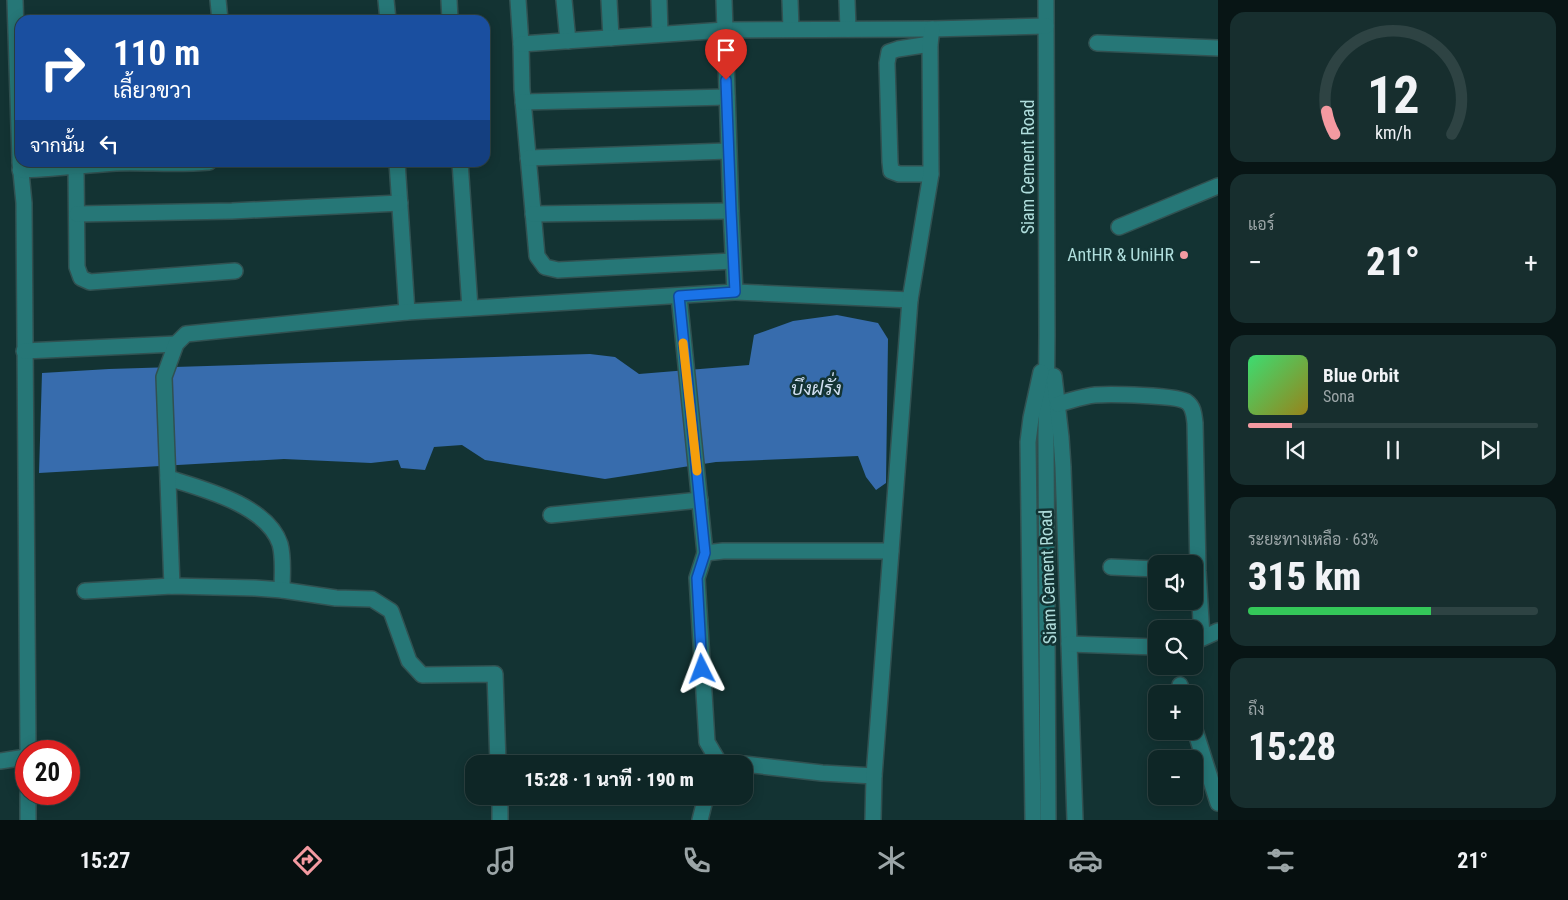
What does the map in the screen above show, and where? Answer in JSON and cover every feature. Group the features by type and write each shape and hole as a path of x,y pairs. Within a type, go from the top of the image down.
{"street":[{"path":"16,0 16,15"},
{"path":"218,0 220,15"},
{"path":"386,0 388,15"},
{"path":"449,0 450,15"},
{"path":"518,0 523,102 537,256 545,267 558,270 733,261"},
{"path":"564,0 568,41"},
{"path":"609,0 611,38"},
{"path":"658,0 660,34"},
{"path":"724,0 728,151 735,292"},
{"path":"790,0 791,29"},
{"path":"847,0 848,29"},
{"name":"Siam Cement Road","path":"1046,0 1048,820"},
{"path":"521,44 725,30 932,29 1046,26"},
{"path":"873,820 874,776 910,300 931,174 930,44 932,29"},
{"path":"1097,43 1218,48"},
{"path":"930,44 889,52 887,63 891,171 899,174 931,174"},
{"path":"523,102 727,97"},
{"path":"528,158 728,151"},
{"path":"20,167 24,203 28,740"},
{"path":"76,167 77,267 81,278 90,282 235,271"},
{"path":"396,167 407,312"},
{"path":"460,167 470,308"},
{"path":"1119,227 1218,186"},
{"path":"77,214 232,211 400,203"},
{"path":"533,214 731,211"},
{"path":"172,586 164,377 176,344 186,334 407,312 735,292 910,300"},
{"path":"679,296 705,553 697,578 707,742 715,755"},
{"name":"Siam Cement Road","path":"1047,335 1058,404 1063,467 1075,820"},
{"path":"24,351 176,344"},
{"name":"Siam Cement Road","path":"1033,820 1028,442 1035,393 1046,352"},
{"path":"1058,404 1095,395 1146,396 1187,402 1192,409 1195,424 1196,555"},
{"path":"168,478 215,493 261,517 272,530 280,544 282,590"},
{"path":"551,515 700,500"},
{"path":"705,553 723,551 891,551"},
{"path":"1111,567 1148,569"},
{"path":"85,591 172,586 282,590 336,598 372,599 391,611 409,660 422,674 495,674 498,755"},
{"path":"1203,638 1218,631"},
{"path":"1069,644 1148,648"},
{"path":"1198,740 1218,802"},
{"path":"0,761 15,759"},
{"path":"753,765 822,773 874,776"},
{"path":"28,805 28,820"},
{"path":"500,805 500,820"},
{"path":"700,820 704,805"}],"water":[{"name":"บึงฝรั่ง","path":"837,315 878,323 888,339 886,483 876,490 866,477 858,456 716,462 605,479 485,460 462,445 434,447 425,470 401,468 398,460 371,463 284,459 39,473 42,373 109,369 590,354 615,357 639,374 749,365 754,335 793,321"}],"slow traffic":[{"path":"683,343 697,471"}],"place":[{"name":"AntHR & UniHR","path":"1184,255"}],"route":[{"path":"702,669 697,578 705,553 679,296 735,292 726,80"}]}
